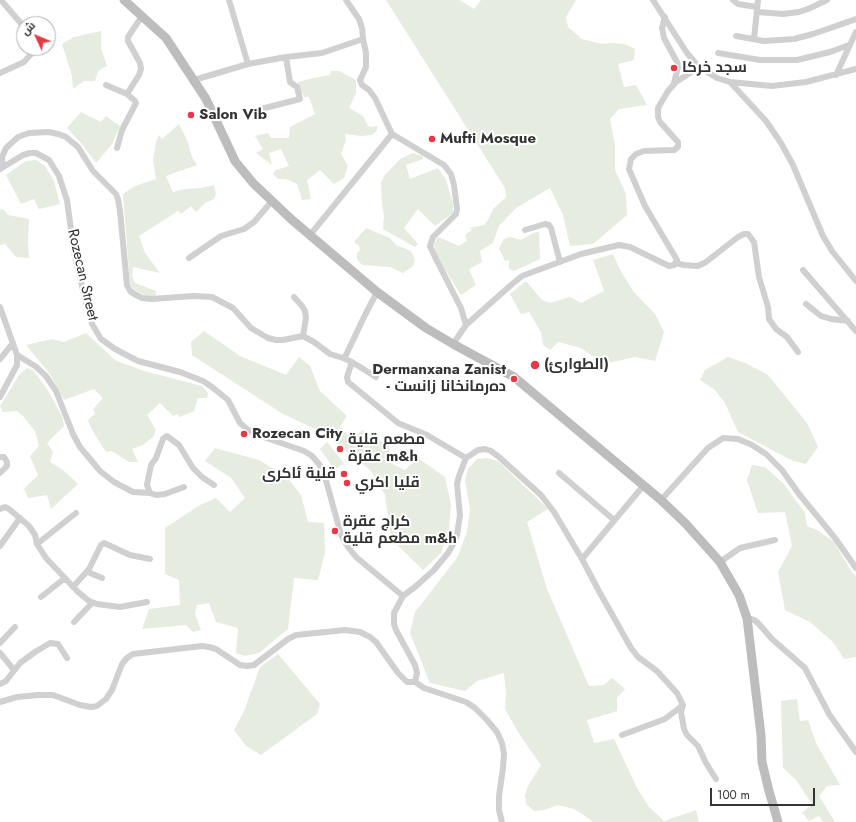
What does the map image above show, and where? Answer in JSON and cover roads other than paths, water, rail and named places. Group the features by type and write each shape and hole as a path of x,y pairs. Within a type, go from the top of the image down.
{"street":[{"path":"1,0 16,17"},
{"path":"125,0 166,38 206,99 235,161 253,183 272,201 377,292 426,328 514,377 661,500 686,524 720,562 738,595 747,618 761,734 762,762 778,822"},
{"path":"229,0 248,64"},
{"path":"346,0 362,28 366,53 366,67 360,80 362,85 369,90 375,98 392,134 444,165 451,174 455,191 457,209 456,214 433,237 430,246 462,308 466,325"},
{"path":"653,0 665,17 677,40 687,53 699,67 717,78 730,82 772,86 806,82 856,69"},
{"path":"733,0 738,4 783,14 799,12 827,0"},
{"path":"754,38 758,0"},
{"path":"127,94 141,69 140,63 128,41 128,36 142,16"},
{"path":"665,17 662,28 664,38 677,62 678,67 676,79 658,108 658,117 660,122 678,142 678,147 674,150 644,151 636,154 631,160 629,169 645,206 677,260 675,263"},
{"path":"736,36 764,41 794,39 856,19"},
{"path":"836,75 856,32"},
{"path":"194,80 248,64 286,57 322,53 363,39"},
{"path":"718,53 760,60 797,60 830,52 849,45"},
{"path":"0,73 24,62 29,56"},
{"path":"261,109 300,99 297,87 290,82 286,57"},
{"path":"673,85 699,67"},
{"path":"730,82 766,121 782,143 823,236 832,251 856,281"},
{"path":"106,85 127,94 136,103 122,130 116,148"},
{"path":"2,168 2,157 6,148 18,138 29,133 38,132 49,132 66,137 78,146 93,171 116,194 120,211 126,285 134,294 142,298 152,299 193,296 212,297 233,308 251,328 268,338 283,340 303,336 330,354 352,362 376,377"},
{"path":"310,235 392,134"},
{"name":"Rozecan Street","path":"2,168 23,154 36,153 49,160 59,176 67,200 74,252 85,299 92,324 101,339 138,361 180,372 203,381 228,400 240,423 246,429 255,434 304,451 312,456 324,473 342,535 348,547 356,557 403,596"},
{"path":"189,258 221,236 249,226 272,201"},
{"path":"525,230 545,224 549,225 552,228 560,262"},
{"path":"453,344 466,325 511,284 522,276 581,254 618,245 630,247 669,266 674,265 675,263 698,266 706,262 738,237 748,234 754,242 759,276 768,307 769,319 776,329 787,337 798,352"},
{"path":"803,270 856,331"},
{"path":"343,358 346,355 377,292"},
{"path":"294,297 305,311 306,318 303,336"},
{"path":"806,304 821,316 848,321"},
{"path":"0,307 17,356 17,365 0,397"},
{"path":"0,360 13,343"},
{"path":"17,356 35,366 46,376 56,391 73,434 80,447 100,471 114,482 134,492 156,495 165,494 184,488"},
{"path":"352,362 346,377 348,382 398,423 427,435 466,458"},
{"path":"150,493 147,485 151,465 156,458 163,440 167,436 179,445 193,468 202,478 214,485"},
{"path":"661,500 708,448 723,438 738,439 752,445 766,454 782,470 799,494 835,538 852,565 856,568"},
{"path":"415,682 417,673 394,624 394,613 403,596 415,588 434,570 454,543 457,535 460,515 457,484 458,476 466,458 478,450 485,449 491,451 499,457 547,503 582,559 631,648 638,657 657,671 677,693 683,705 681,712 684,729 687,735 698,746 716,779"},
{"path":"0,457 4,457 7,462 7,466 0,473"},
{"path":"559,473 614,520"},
{"path":"582,559 644,485"},
{"path":"0,509 5,507 20,518 33,531 37,544 46,558 73,587 92,603 120,607 146,602"},
{"path":"37,544 76,513"},
{"path":"0,546 20,518"},
{"path":"720,562 740,548 775,540"},
{"path":"73,587 88,572 101,545 104,543 130,555 150,559"},
{"path":"88,572 102,578"},
{"path":"41,597 65,578"},
{"path":"74,622 92,603"},
{"path":"747,618 758,623 772,639 805,668 829,714 856,752"},
{"path":"0,643 15,627"},
{"path":"0,702 17,697 53,695 80,705 90,707 97,706 106,699 112,690 122,664 133,654 202,646 216,649 240,665 247,666 254,665 288,639 296,635 345,630 360,632 370,637 398,674 407,682 415,682 424,688 466,702 475,708 497,732 502,743 504,754 499,796 499,810 502,822"},
{"path":"0,684 6,680 20,663 35,652 50,644 58,644 67,658"},
{"path":"0,653 14,670"},
{"path":"622,735 665,719 683,705"}],"place":[{"name":"سجد خركا","path":"674,68"},
{"name":"Salon Vib","path":"191,115"},
{"name":"Mufti Mosque","path":"432,139"},
{"name":"(الطوارئ)","path":"535,365"},
{"name":"Dermanxana Zanist - ده‌رمانخانا زانست","path":"514,379"},
{"name":"Rozecan City","path":"244,434"},
{"name":"مطعم قلية عقرة m&h","path":"340,449"},
{"name":"قلية ئاكرى","path":"344,474"},
{"name":"قليا اكري","path":"347,483"},
{"name":"كراج عقرة مطعم قلية m&h","path":"335,531"}]}
